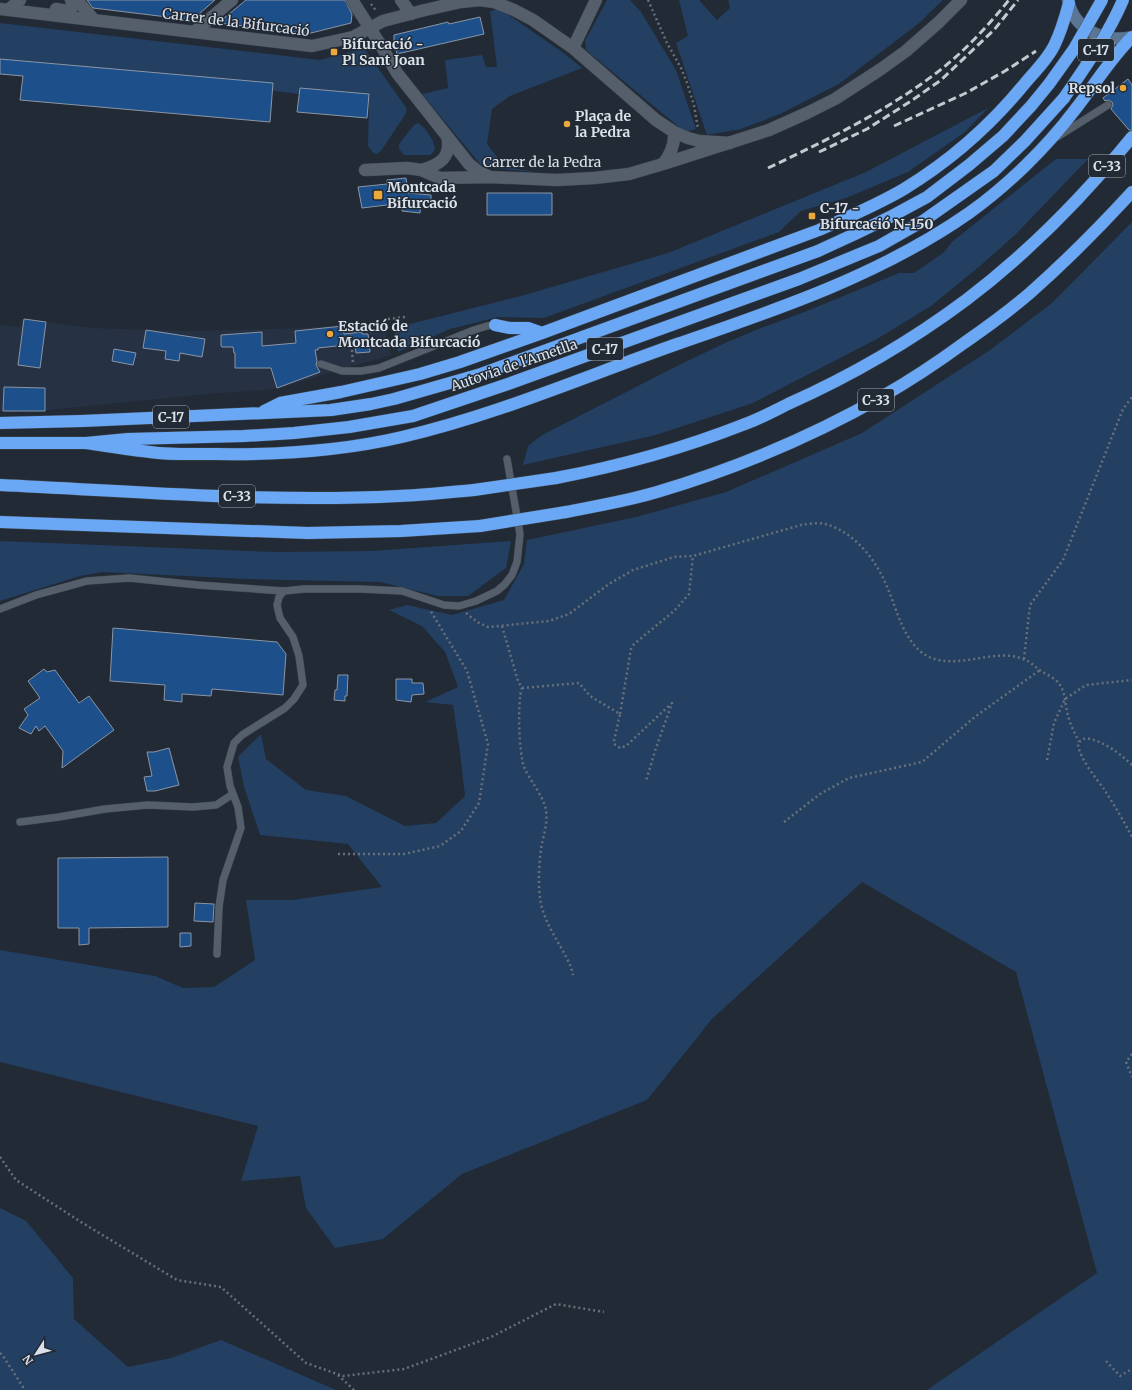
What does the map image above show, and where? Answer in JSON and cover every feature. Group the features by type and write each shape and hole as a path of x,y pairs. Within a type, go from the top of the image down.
{"highway":[{"name":"Autovia de l'Ametlla","path":"0,423 82,421 331,410 371,404 394,399 481,374 818,251 890,217 927,197 969,165 1003,136 1049,84 1074,49 1102,0"},
{"name":"Autovia de l'Ametlla","path":"0,443 86,443 128,438 286,434 349,427 413,416 508,384 799,279 879,246 923,221 994,171 1025,141 1064,98 1092,57 1124,0"},
{"path":"259,413 280,403 341,392 420,374 502,348 819,230 857,213 903,189 959,150 1013,99 1044,62 1054,47 1062,27 1069,2"},
{"path":"86,443 173,454 245,455 310,451 398,438 468,419 729,327 851,279 924,241 970,212 1005,183 1048,142 1074,111 1117,52 1132,37"},
{"name":"C-33","path":"0,486 232,496 316,498 399,496 474,490 556,478 599,470 688,444 746,424 818,391 866,365 913,336 966,300 1007,267 1047,230 1082,195 1132,137"},
{"name":"C-33","path":"0,522 308,533 401,531 480,526 609,504 655,493 700,479 758,457 833,423 884,396 989,326 1030,293 1069,257 1132,192"},
{"path":"495,326 528,328 542,334"},
{"path":"495,326 501,333 502,348"}],"main road":[{"path":"1069,2 1078,21 1085,28 1103,37 1113,39 1132,37"}],"street":[{"path":"10,5 67,10 73,7 71,0"},
{"path":"77,0 94,20"},
{"path":"194,32 232,0"},
{"path":"352,0 397,73 469,164 478,172 490,177"},
{"path":"401,0 411,14"},
{"name":"Carrer de la Bifurcació","path":"10,5 94,20 312,46 353,37 383,21 411,14 471,0 494,1 533,20 572,48 656,120 674,132 699,141 730,143"},
{"path":"572,48 596,0"},
{"name":"Carrer de la Pedra","path":"365,170 407,168 421,170 440,178 490,177 557,180 629,174 692,156 768,130 807,113 862,82 906,51 934,27 961,0"},
{"path":"663,164 670,155 675,140 674,132"},
{"name":"Carrer de la Pedra","path":"421,170 438,163 444,158 448,151 449,144 447,136"},
{"path":"692,156 699,141"}],"lane":[{"path":"1048,142 1108,105"},
{"path":"321,364 342,371 354,372 371,370 386,366 474,330 487,326 495,326"},
{"path":"0,609 36,595 87,581 129,578 198,585 284,591 304,589 360,589 402,592 444,605 459,606 476,601 497,591 505,584 512,575 517,562 520,534 507,459"},
{"path":"217,954 219,907 223,880 241,828 238,807 230,786 227,767 234,743 242,735 285,708 294,699 303,685 299,656 293,637 280,618 277,605 278,597 284,591"},
{"path":"20,822 105,809 148,805 193,807 216,805 234,794"}],"path":[{"path":"648,0 667,44 688,82 694,105 699,141"},
{"path":"388,320 405,317"},
{"path":"350,325 354,372"},
{"path":"1024,659 1030,605 1063,560 1123,409 1132,397"},
{"path":"459,606 481,625 488,627 549,621 569,614 609,584 633,570 674,557 693,556 801,525 818,523 825,524 842,531 849,536 870,557 880,571 888,588 902,626 921,651 928,655 948,661 994,656 1017,657 1024,659 1060,684 1066,699 1067,712 1071,726 1079,742 1078,747 1083,758 1125,823 1132,837"},
{"path":"646,781 672,703 626,746 620,748 614,744 631,649 634,644 674,611 689,594 693,556"},
{"path":"338,854 404,854 440,846 461,831 479,803 488,744 468,671 422,598"},
{"path":"502,626 518,682 522,688"},
{"path":"784,822 820,794 849,778 922,762 976,716 1040,670"},
{"path":"1047,760 1054,723 1066,699 1086,686 1132,680"},
{"path":"522,688 579,683 590,696 620,714"},
{"path":"522,688 520,694 522,759 524,768 542,800 547,820 541,850 540,897 547,922 569,962 573,971 572,975"},
{"path":"1079,742 1086,738 1110,746 1132,765"},
{"path":"1132,1054 1126,1062 1132,1076"},
{"path":"0,1157 16,1180 81,1222 177,1280 221,1287 306,1363 342,1376 404,1369 491,1337 556,1304 604,1312"},
{"path":"0,1353 25,1390"},
{"path":"1106,1361 1120,1376 1132,1369"},
{"path":"337,1374 354,1390"}],"shaded area":[{"path":"607,0 630,0 641,12 676,70 696,129 685,132 586,50 585,41"},
{"path":"679,0 699,0 717,20 730,8 728,0 943,0 918,24 839,84 780,114 741,129 707,135 676,43 688,36"},
{"path":"500,9 565,54 582,68 510,96 492,109 487,144 505,167 539,173 487,167 480,164 422,94 448,88 445,60 482,55 486,67 497,67 490,11"},
{"path":"0,23 320,60 364,48 407,109 405,115 381,151 377,154 373,153 368,146 369,103 245,87 0,64"},
{"path":"988,108 965,132 908,172 846,198 801,211 779,232 544,318 498,317 450,329 398,352 394,328 521,296 668,253 866,172"},
{"path":"418,123 430,135 435,146 435,150 430,155 404,155 399,149 399,144 414,125"},
{"path":"1056,159 1088,159 1015,235 980,266 931,306 877,339 753,403 656,435 523,465 528,446 542,435 679,365 725,343 899,273 914,273 943,253 953,241"},
{"path":"1132,222 1132,1390 927,1390 1097,1273 1016,972 862,882 712,1019 647,1100 462,1174 383,1239 335,1248 306,1208 300,1176 241,1181 258,1126 0,1062 0,950 155,976 183,988 214,987 255,960 246,900 292,900 382,887 348,844 260,835 244,787 238,757 261,734 266,759 306,790 346,796 405,826 436,823 465,796 453,705 425,702 458,687 445,652 422,626 389,610 407,605 452,615 504,600 524,564 527,540 636,517 726,492 862,433 990,350 1052,303"},
{"path":"21,319 92,328 190,331 302,328 384,323 391,355 277,389 208,394 48,410 0,412 0,325 20,327"},
{"path":"0,541 275,552 372,551 511,541 506,568 468,596 438,596 380,582 247,579 103,572 80,576 0,601"},
{"path":"0,1208 26,1221 73,1278 74,1319 128,1367 171,1358 221,1340 336,1390 0,1390"}],"building":[{"path":"87,0 215,0 192,20 93,8"},
{"path":"246,0 345,0 352,14 351,23 311,33 305,33 218,23"},
{"path":"480,17 484,34 397,54 394,35 448,22 449,24"},
{"path":"0,59 273,83 270,122 20,100 23,76 0,74"},
{"path":"1128,79 1132,85 1132,130 1129,130 1111,109 1113,105 1112,102 1108,100 1105,101 1103,98"},
{"path":"300,88 369,94 367,118 297,112"},
{"path":"406,178 408,193 431,195 431,200 416,202 421,202 420,213 402,211 403,203 362,208 358,187 387,184 387,180"},
{"path":"487,193 552,193 552,215 487,215"},
{"path":"24,319 46,322 40,368 18,365"},
{"path":"343,326 344,334 362,332 362,334 368,334 370,352 356,353 355,344 318,348 318,350 315,350 317,361 316,365 320,372 277,388 271,368 235,368 235,353 233,347 221,346 221,335 262,332 262,346 296,343 295,331"},
{"path":"146,330 205,339 202,357 180,353 179,361 165,359 166,351 143,348"},
{"path":"114,349 136,353 133,365 112,361"},
{"path":"4,387 45,388 45,411 3,411"},
{"path":"113,628 277,642 286,654 283,695 212,689 211,696 182,694 182,702 164,700 165,685 110,681"},
{"path":"44,669 47,672 55,670 79,703 89,696 114,730 62,768 63,751 45,726 39,731 36,726 31,734 19,728 28,715 24,709 40,698 28,681"},
{"path":"338,675 348,675 347,696 345,696 345,701 334,700 335,690 337,690"},
{"path":"396,679 412,679 412,683 423,683 424,694 412,695 411,702 396,700"},
{"path":"169,748 179,785 155,791 147,791 144,777 152,776 147,752 154,752"},
{"path":"168,857 168,927 89,928 89,944 79,945 79,928 58,928 58,858"},
{"path":"195,903 214,904 213,922 194,921"},
{"path":"180,933 191,933 191,946 180,947"}],"railway":[{"path":"768,168 854,125 915,88 935,74 965,48 1009,0"},
{"path":"819,152 867,129 941,80 994,30 1018,0"},
{"path":"894,126 966,93 1005,71 1036,51"}],"place":[{"name":"Bifurcació - Pl Sant Joan","path":"334,52"},
{"name":"Repsol","path":"1123,88"},
{"name":"Plaça de la Pedra","path":"567,124"},
{"name":"Montcada Bifurcació","path":"378,195"},
{"name":"C-17 - Bifurcació N-150","path":"812,216"},
{"name":"Estació de Montcada Bifurcació","path":"330,334"}]}
